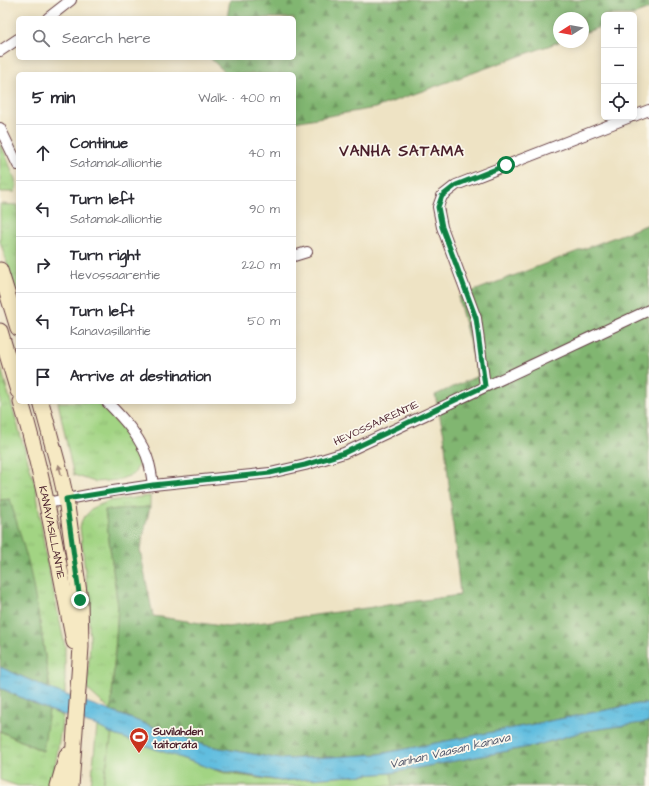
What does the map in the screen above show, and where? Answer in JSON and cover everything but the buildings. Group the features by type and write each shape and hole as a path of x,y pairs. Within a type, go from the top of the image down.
{"main road":[{"path":"0,270 16,322"},
{"path":"0,331 16,384"},
{"name":"KANAVASILLANTIE","path":"22,404 30,431 47,503 74,642 77,689"},
{"name":"KANAVASILLANTIE","path":"41,404 66,499 80,600 81,647 71,786"},
{"name":"KANAVASILLANTIE","path":"58,786 75,731"}],"street":[{"path":"51,16 71,0"},
{"path":"0,51 16,40"},
{"path":"637,115 649,110"},
{"path":"485,386 476,318 442,227 438,207 442,196 456,185 622,120"},
{"path":"0,128 16,160"},
{"path":"296,255 307,252"},
{"name":"HEVOSSAARENTIE","path":"47,503 153,485 270,473 305,465 344,453 649,310"},
{"path":"109,404 133,431 143,447 149,462 153,485"}],"green space":[{"path":"230,0 649,0 649,9 637,14 637,12 601,12 601,27 589,31 589,12 553,12 553,44 375,108 296,122 296,72 225,72 212,60 296,60 296,16 227,16"},
{"path":"0,144 16,182 16,188 15,192 0,192"},
{"path":"0,204 16,205 16,292 0,241"},
{"path":"649,224 649,704 637,704 379,754 280,759 203,745 111,711 118,607 105,510 150,507 140,550 153,616 228,627 460,595 444,435 435,395 478,376 458,297"},
{"path":"0,365 36,488 46,557 65,646 65,695 50,689 40,623 10,500 0,500"},
{"path":"58,404 99,404 125,431 139,455 139,464 134,474 118,480 95,482 74,475"},
{"path":"150,496 150,507 105,510 118,607 111,711 87,689 90,643 87,589 80,527 83,518 94,507 109,501"},
{"path":"10,499 29,565 50,689 0,667 0,500"},
{"path":"0,688 49,710 43,751 0,731"},
{"path":"49,710 63,716 52,786 18,786 0,780 0,731 42,751"},
{"path":"649,722 649,786 103,786 112,734 213,769 281,781 391,773 534,746 585,731"},
{"path":"97,726 112,734 103,786 91,786"},
{"name":"Suvilahden taitorata","path":"112,734 227,774 281,781 391,773 393,786 103,786"}],"water":[{"name":"Vanhan Vaasan kanava","path":"0,667 50,689 203,745 280,759 379,754 637,704 649,704 649,722 585,731 534,746 391,773 281,781 213,769 112,734 97,726 49,710 0,688"}],"place":[{"name":"Suvilahden taitorata","path":"139,754"}],"district":[{"name":"VANHA SATAMA","path":"402,151"}],"route":[{"path":"80,600 66,499 153,485 270,473 305,465 344,453 485,386 476,318 442,227 438,207 442,196 456,185 506,165"}]}
